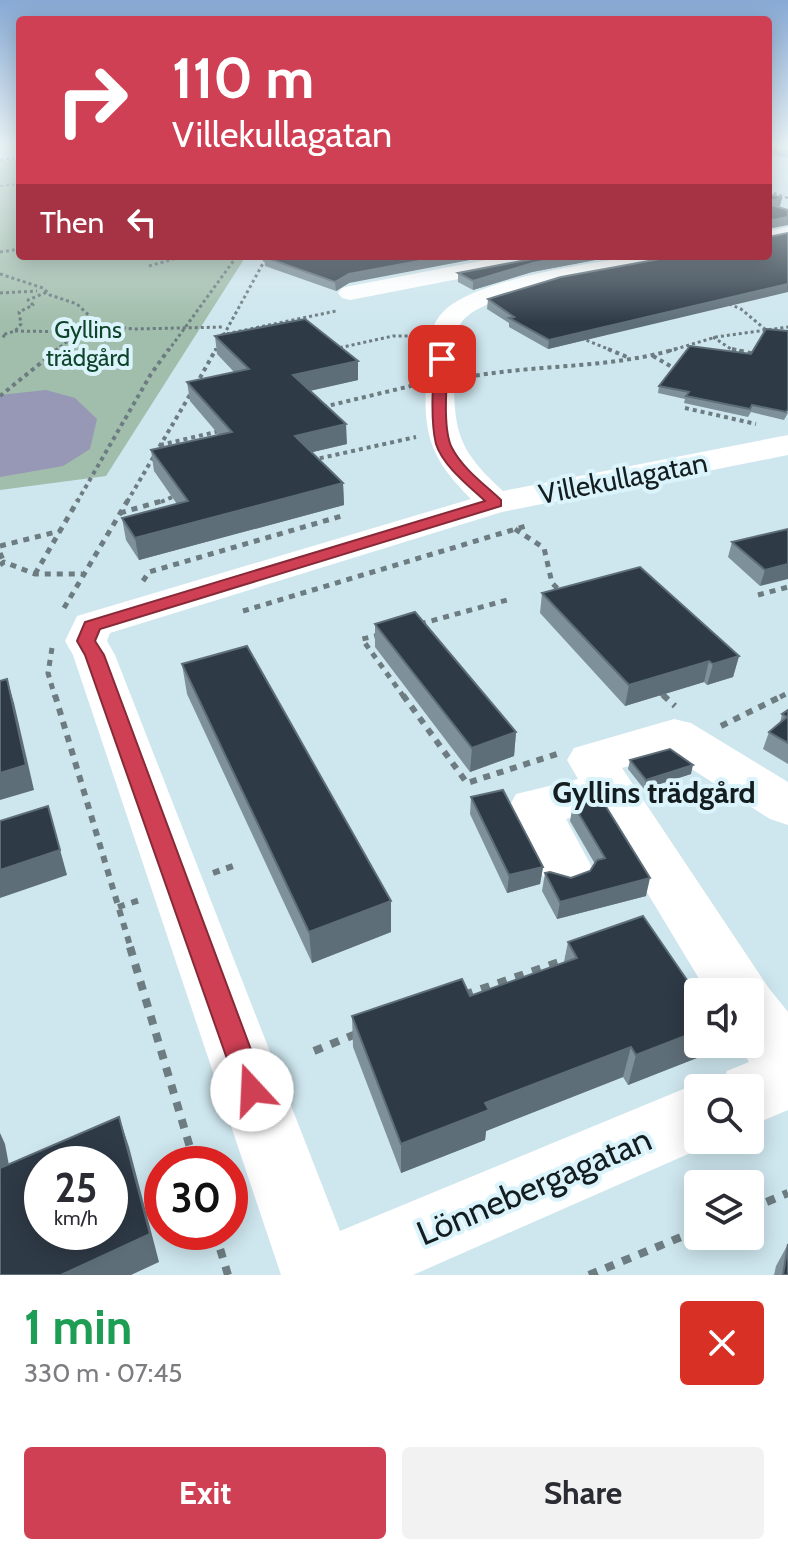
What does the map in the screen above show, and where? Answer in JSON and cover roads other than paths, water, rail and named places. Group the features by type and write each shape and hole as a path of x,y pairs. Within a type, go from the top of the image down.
{"street":[{"path":"350,293 518,260"},
{"path":"505,516 456,465 443,445 441,379 444,337 450,320 461,306 530,285 652,260"},
{"path":"494,265 530,285"},
{"name":"Villekullagatan","path":"319,1275 94,655 86,641 106,603 505,516 777,435"},
{"path":"567,871 534,807 681,739 788,806"},
{"path":"603,774 731,978"},
{"path":"764,1030 788,1067"},
{"path":"764,1088 788,1078"},
{"name":"Lönnebergagatan","path":"326,1275 684,1122"}],"water":[{"path":"46,390 75,398 97,419 90,449 63,466 0,477 0,395"}],"district":[{"name":"Gyllins trädgård","path":"654,793"}]}
